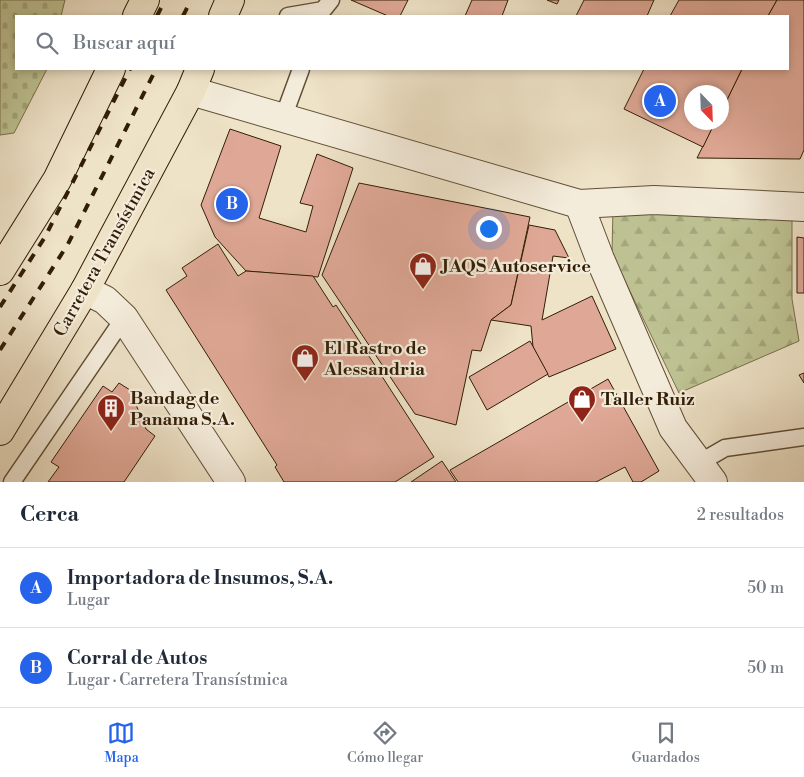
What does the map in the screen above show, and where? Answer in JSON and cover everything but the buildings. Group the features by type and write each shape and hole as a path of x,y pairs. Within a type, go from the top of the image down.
{"main road":[{"path":"138,15 145,0"},
{"path":"223,15 230,0"},
{"path":"0,272 57,180 111,70"},
{"name":"Carretera Transístmica","path":"0,431 85,290 196,80"}],"street":[{"path":"196,80 283,118 579,204 654,200 804,207"},
{"path":"579,204 600,259 673,428 706,472"},
{"path":"85,290 105,300 124,318 231,482"}],"lane":[{"path":"293,15 325,9"},
{"path":"283,118 301,70"},
{"path":"12,482 124,318"},
{"path":"706,472 725,448 804,436"}],"green space":[{"path":"0,0 65,0 61,15 15,15 15,70 46,70 14,133 0,135"},
{"path":"613,206 792,217 792,299 799,341 679,393 612,254"}],"railway":[{"path":"158,15 165,0"},
{"path":"184,15 191,0"},
{"path":"0,307 45,237 129,70"},
{"path":"0,350 68,244 155,70"}],"place":[{"name":"Importadora de Insumos, S.A.","path":"660,101"},
{"name":"Corral de Autos","path":"232,204"},
{"name":"JAQS Autoservice","path":"423,290"},
{"name":"El Rastro de Alessandria","path":"305,382"},
{"name":"Taller Ruiz","path":"582,423"},
{"name":"Bandag de Panama S.A.","path":"111,432"}]}
